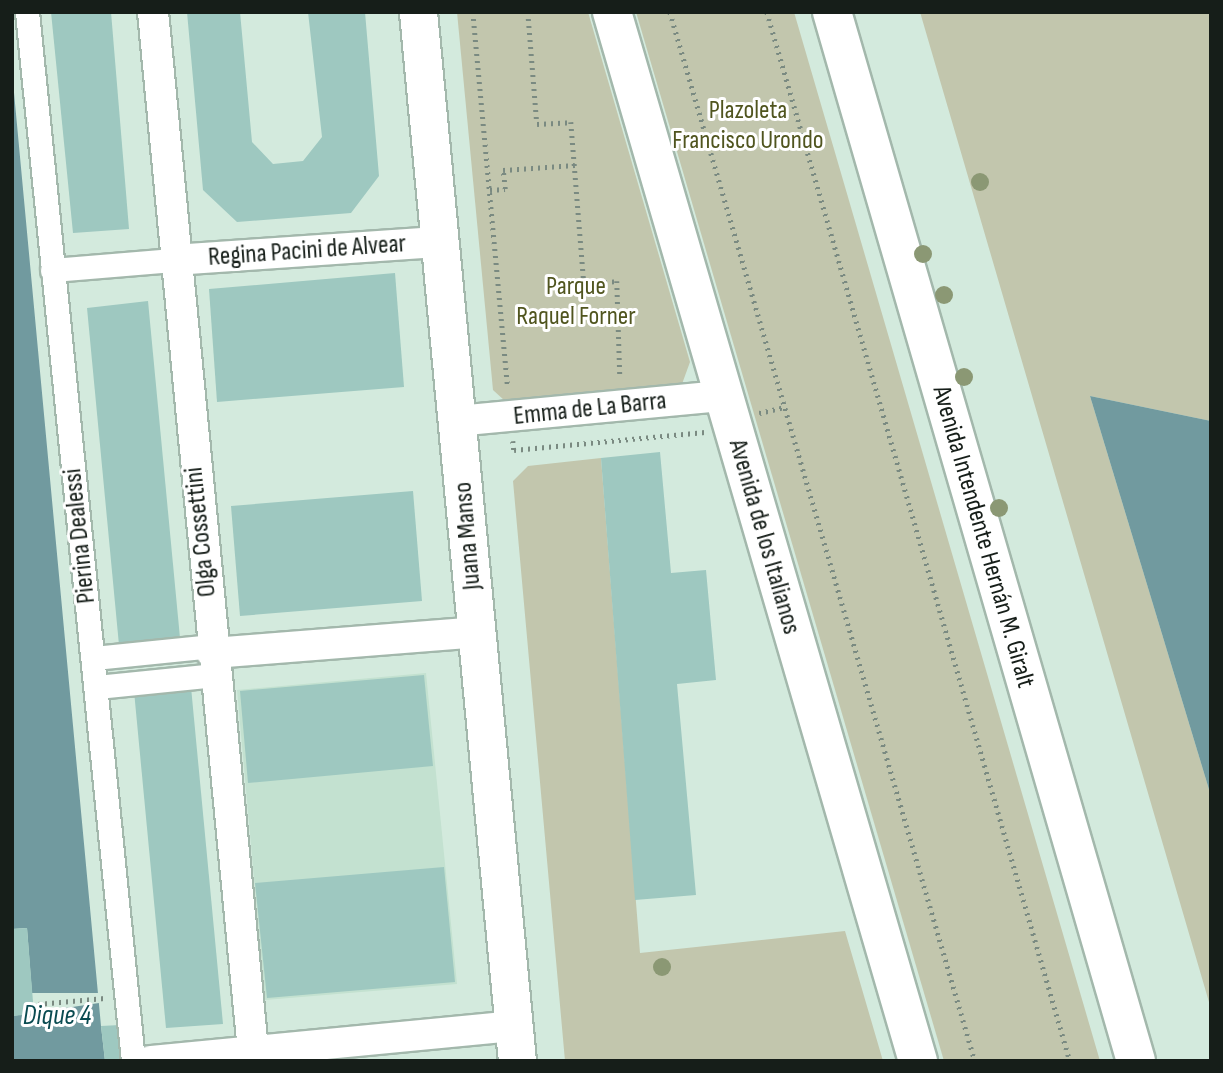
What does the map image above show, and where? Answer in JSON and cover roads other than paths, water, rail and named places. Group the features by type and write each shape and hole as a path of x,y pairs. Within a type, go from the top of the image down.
{"main road":[{"name":"Avenida de los Italianos","path":"612,12 737,409 918,1061"},
{"name":"Avenida Intendente Hernán M. Giralt","path":"832,12 1136,1061"}],"street":[{"name":"Pierina Dealessi","path":"27,12 133,1061"},
{"name":"Olga Cossettini","path":"153,12 174,260 253,1051"},
{"name":"Juana Manso","path":"418,12 515,1043"},
{"name":"Regina Pacini de Alvear","path":"174,260 440,242"},
{"path":"52,270 174,260"},
{"name":"Emma de La Barra","path":"457,421 737,409"},
{"path":"93,658 213,658 477,632"},
{"path":"97,687 213,658"},
{"path":"151,1061 253,1051 515,1043"}],"water":[{"name":"Dique 4","path":"12,71 101,1026 105,1061 12,1061"},
{"path":"1090,396 1211,421 1211,796"}],"park label":[{"name":"Plazoleta Francisco Urondo","path":"748,126"},
{"name":"Parque Raquel Forner","path":"576,302"}]}
